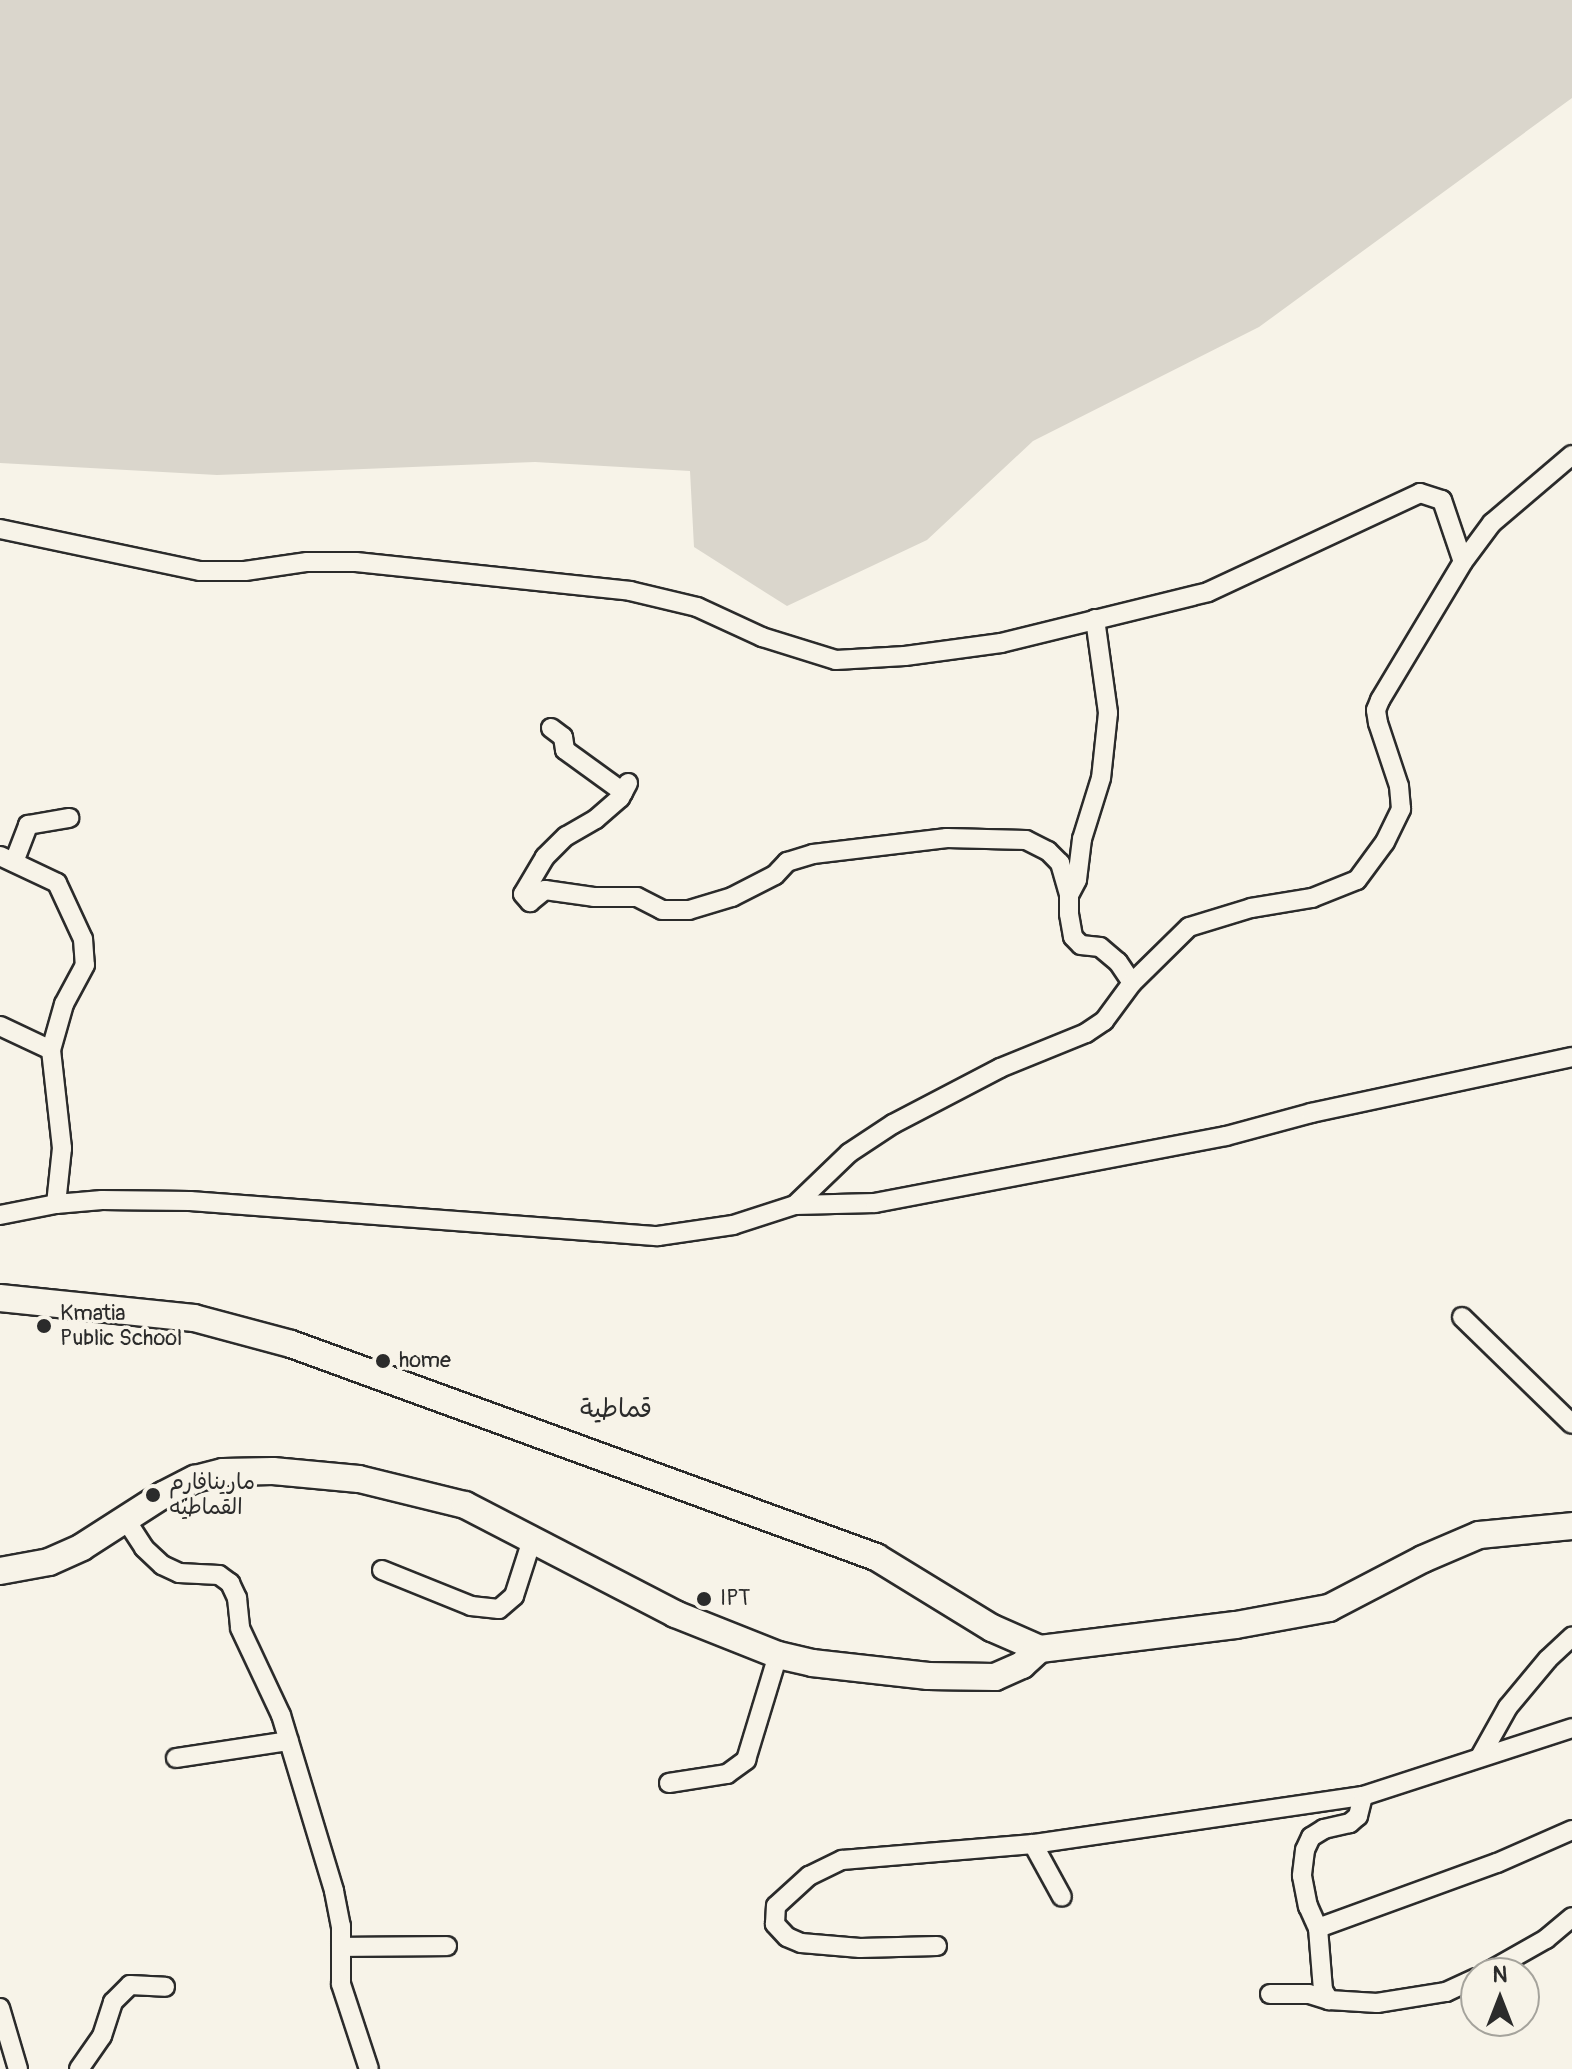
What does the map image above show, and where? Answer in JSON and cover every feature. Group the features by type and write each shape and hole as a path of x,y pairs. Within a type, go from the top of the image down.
{"main road":[{"path":"0,1298 194,1318 291,1344 876,1557 992,1628 1040,1649 1236,1625 1329,1608 1423,1559 1479,1535 1572,1526"},
{"path":"0,1571 49,1562 195,1479 223,1472 273,1471 359,1479 465,1505 675,1614 778,1655 812,1663 928,1676 995,1677 1022,1665 1040,1649"}],"street":[{"path":"795,1205 849,1153 893,1124 1000,1068 1086,1033 1104,1021 1132,983 1189,927 1251,908 1312,898 1357,880 1390,834 1401,809 1399,786 1376,710 1463,562 1504,511 1572,455"},
{"path":"0,529 200,571 245,571 307,562 356,562 630,591 697,607 762,637 836,660 905,656 1001,643 1208,592 1420,493 1442,500 1463,562"},
{"path":"1069,895 1077,880 1082,839 1101,778 1108,713 1095,619"},
{"path":"551,728 563,737 565,750 625,788 596,819 566,836 545,857 523,894 530,902 545,890 594,897 637,897 662,910 689,910 732,897 775,875 787,862 813,854 947,838 1026,840 1048,851 1060,863 1069,895 1073,937 1081,945 1100,947 1118,962 1132,983"},
{"path":"56,1204 62,1148 51,1050 64,1004 85,965 83,939 57,883 7,859 28,825 69,818"},
{"path":"0,1026 51,1050"},
{"path":"0,1215 56,1204 190,1201 658,1236 733,1225 795,1205 875,1203 1226,1136 1311,1113 1572,1057"},
{"path":"1462,1317 1572,1424"},
{"path":"126,1520 144,1548 162,1565 179,1573 219,1575 230,1583 237,1598 240,1628 281,1715 334,1891 341,1947 341,1984 369,2069"},
{"path":"382,1570 471,1606 492,1610 506,1606 514,1596 532,1540"},
{"path":"1480,1757 1508,1707 1548,1659 1572,1637"},
{"path":"669,1783 727,1774 746,1760 778,1655"},
{"path":"937,1946 860,1948 801,1943 787,1937 775,1924 776,1906 809,1876 842,1860 1033,1844 1363,1796 1572,1728"},
{"path":"176,1758 289,1741"},
{"path":"1329,2000 1323,1990 1319,1968 1318,1928 1308,1906 1302,1876 1305,1850 1311,1837 1324,1829 1350,1823 1358,1816 1363,1796"},
{"path":"1318,1928 1497,1863 1572,1830"},
{"path":"1033,1844 1062,1897"},
{"path":"1514,1957 1546,1939 1572,1917"},
{"path":"341,1947 447,1946"},
{"path":"79,2069 102,2036 113,2002 130,1985 165,1987"},
{"path":"1270,1994 1309,1994 1329,2000 1377,2003 1446,1992 1460,1985"},
{"path":"0,2008 18,2069"}],"shaded area":[{"path":"0,0 1572,0 1572,98 1259,327 1033,441 927,540 787,606 694,547 690,471 535,462 217,475 0,463"}],"place":[{"name":"Kmatia Public School","path":"44,1326"},
{"name":"home","path":"383,1361"},
{"name":"مارينافارم القماطيه","path":"153,1495"},
{"name":"IPT","path":"704,1599"}],"district":[{"name":"قماطية","path":"616,1410"}]}
